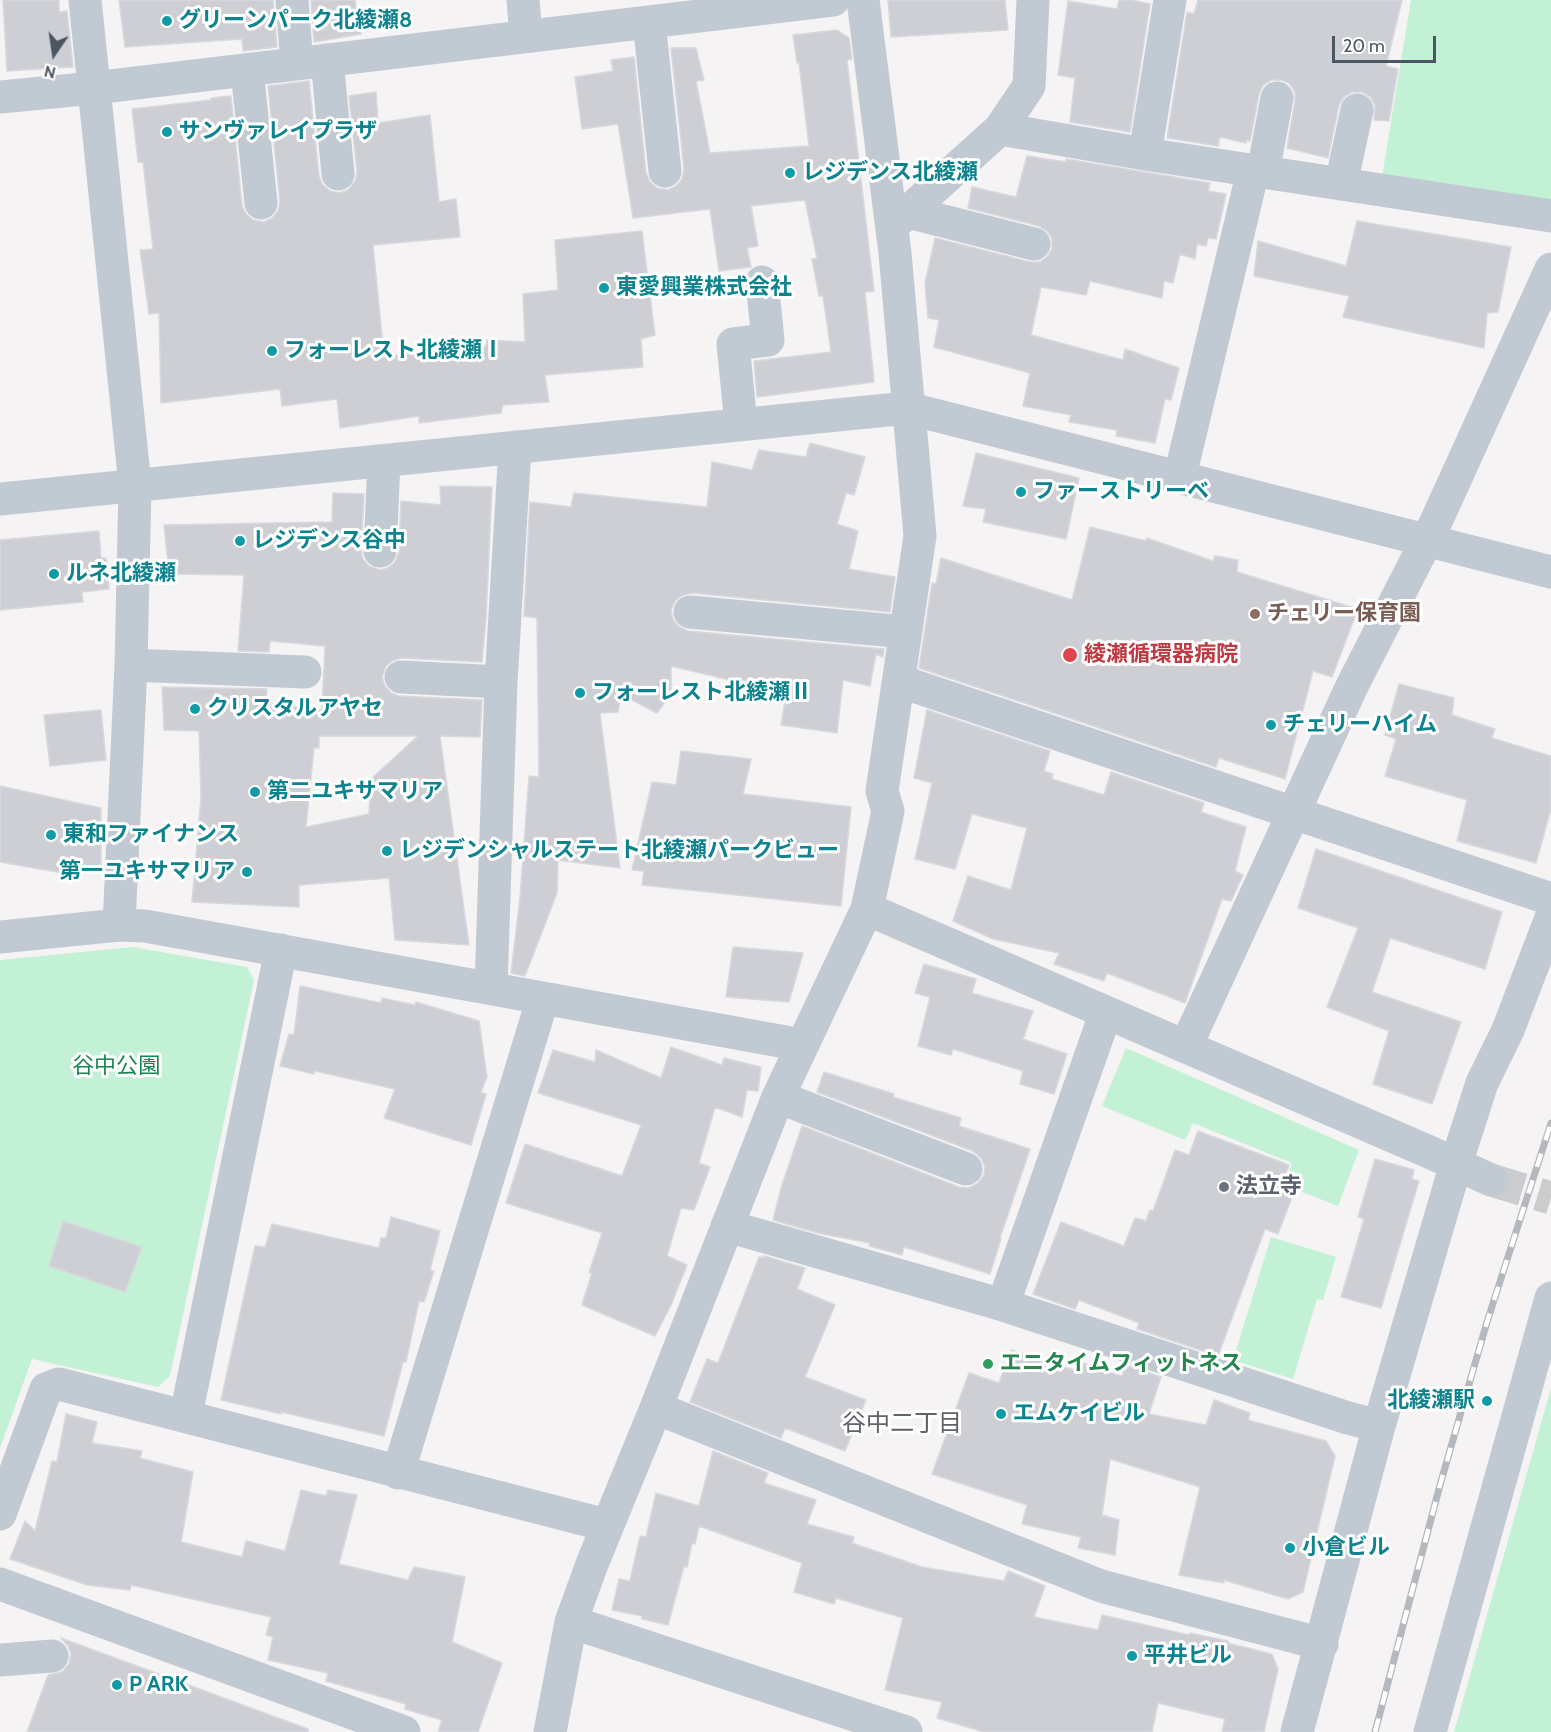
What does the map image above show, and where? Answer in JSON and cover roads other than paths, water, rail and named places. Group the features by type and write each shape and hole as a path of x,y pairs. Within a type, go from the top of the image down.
{"street":[{"path":"85,0 135,484 131,665 119,925"},
{"path":"292,0 312,62 338,174"},
{"path":"523,0 526,36"},
{"path":"0,97 94,88 833,0"},
{"path":"550,1732 571,1622 606,1525 656,1408 778,1097 867,909 888,811 882,791 920,536 908,408 900,219 863,0"},
{"path":"900,219 1000,129 1029,86 1033,0"},
{"path":"1144,154 1170,0"},
{"path":"649,22 665,171"},
{"path":"247,70 261,203"},
{"path":"1180,477 1277,98"},
{"path":"1341,184 1357,110"},
{"path":"1000,129 1144,154 1551,216"},
{"path":"900,219 1034,244"},
{"path":"1186,1046 1352,686 1428,539 1551,269"},
{"path":"741,424 733,344 768,340 762,282"},
{"path":"0,499 908,408 1551,572"},
{"path":"491,987 501,682 515,447"},
{"path":"380,551 384,462"},
{"path":"690,612 905,632"},
{"path":"131,665 305,672"},
{"path":"401,678 501,682"},
{"path":"899,681 1551,899"},
{"path":"867,909 1473,1172"},
{"path":"1318,1732 1402,1414 1473,1172 1482,1083 1508,1030 1551,918"},
{"path":"0,937 119,925 145,926 802,1045"},
{"path":"186,1415 280,950"},
{"path":"398,1473 543,998"},
{"path":"1002,1305 1106,1012"},
{"path":"778,1097 966,1169"},
{"path":"1297,1732 1379,1426 1473,1172"},
{"path":"727,1226 1002,1305 1337,1415 1379,1426"},
{"path":"1430,1732 1551,1298"},
{"path":"0,1514 46,1389 59,1384 606,1525"},
{"path":"656,1408 1101,1586 1322,1644"},
{"path":"0,1584 404,1732"},
{"path":"571,1622 906,1732"},
{"path":"0,1660 52,1656"}],"tunnel":[{"path":"1491,1180 1551,1198"}],"railway":[{"path":"1375,1732 1440,1485 1487,1322 1551,1123"}],"place":[{"name":"グリーンパーク北綾瀬8","path":"167,21"},
{"name":"サンヴァレイプラザ","path":"167,132"},
{"name":"レジデンス北綾瀬","path":"790,173"},
{"name":"東愛興業株式会社","path":"604,288"},
{"name":"フォーレスト北綾瀬Ⅰ","path":"272,351"},
{"name":"ファーストリーベ","path":"1021,492"},
{"name":"レジデンス谷中","path":"240,541"},
{"name":"ルネ北綾瀬","path":"54,574"},
{"name":"チェリー保育園","path":"1255,614"},
{"name":"綾瀬循環器病院","path":"1070,655"},
{"name":"フォーレスト北綾瀬Ⅱ","path":"580,693"},
{"name":"クリスタルアヤセ","path":"195,709"},
{"name":"チェリーハイム","path":"1271,725"},
{"name":"第二ユキサマリア","path":"255,792"},
{"name":"東和ファイナンス","path":"51,835"},
{"name":"レジデンシャルステート北綾瀬パークビュー","path":"387,851"},
{"name":"第一ユキサマリア","path":"247,872"},
{"name":"法立寺","path":"1224,1187"},
{"name":"エニタイムフィットネス","path":"988,1364"},
{"name":"北綾瀬駅","path":"1487,1401"},
{"name":"エムケイビル","path":"1001,1414"},
{"name":"小倉ビル","path":"1290,1548"},
{"name":"平井ビル","path":"1132,1656"},
{"name":"P ARK","path":"117,1685"}],"district":[{"name":"谷中二丁目","path":"902,1424"}],"park label":[{"name":"谷中公園","path":"116,1067"}]}
